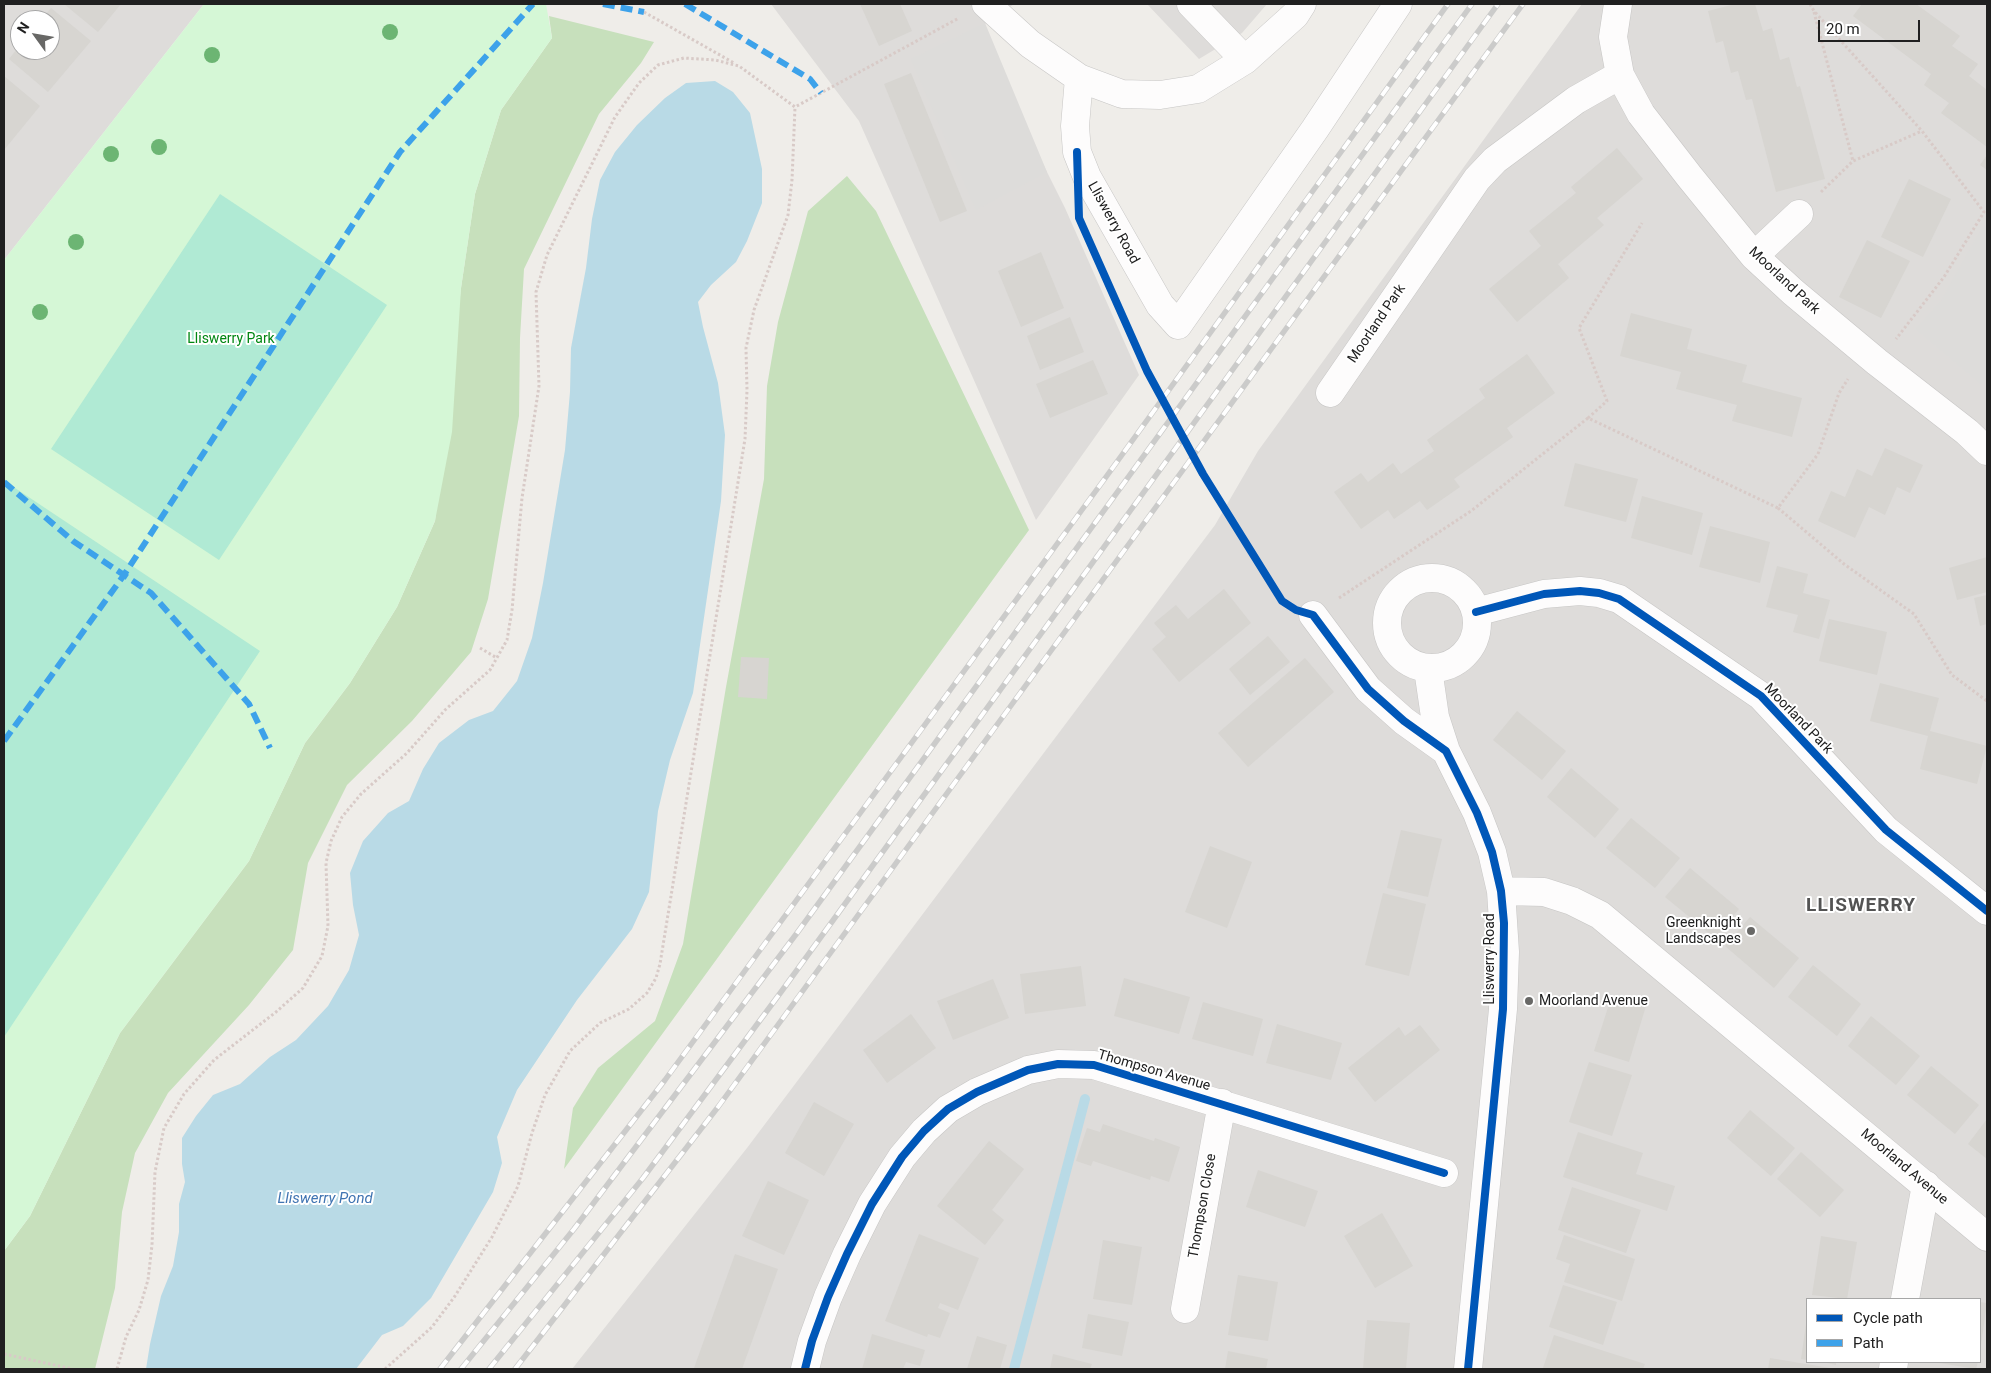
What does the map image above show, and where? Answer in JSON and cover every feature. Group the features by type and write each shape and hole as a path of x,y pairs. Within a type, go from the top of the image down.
{"street":[{"path":"986,4 1030,44 1079,78 1122,94 1160,95 1198,89 1245,60 1295,15 1302,4"},
{"path":"1191,4 1245,60"},
{"name":"Lliswerry Road","path":"1079,78 1075,126 1077,152 1087,177 1160,305 1178,325 1315,129 1398,4"},
{"name":"Moorland Park","path":"1618,4 1613,37 1620,75 1641,114 1754,256 1793,292 1877,362 1967,432 1987,451"},
{"name":"Moorland Park","path":"1330,392 1477,179 1495,160 1576,100 1620,75"},
{"path":"1754,256 1799,214"},
{"path":"1430,578 1445,580 1459,587 1469,598 1476,612 1477,629 1472,645 1461,658 1445,667 1428,668 1414,665 1401,656 1392,644 1387,630 1387,615 1393,601 1403,589 1416,582 1430,578"},
{"name":"Moorland Park","path":"1476,612 1544,594 1580,591 1599,593 1619,599 1761,696 1886,830 1987,911"},
{"name":"Lliswerry Road","path":"1313,615 1368,690 1404,721 1446,751"},
{"name":"Lliswerry Road","path":"1428,668 1435,717 1446,751 1477,812 1492,852 1501,891 1505,952 1503,1009 1468,1369"},
{"name":"Moorland Avenue","path":"1501,891 1544,892 1572,900 1600,915 1987,1237"},
{"name":"Thompson Avenue","path":"805,1369 812,1341 847,1254 872,1204 902,1157 924,1131 948,1109 977,1092 1028,1070 1058,1064 1094,1065 1444,1173"},
{"name":"Thompson Close","path":"1185,1309 1222,1103"},
{"path":"1905,1298 1926,1185"}],"path":[{"path":"1778,508 1818,454 1843,385 1849,379 1877,362 1944,277 1985,213 1922,131 1814,11 1810,4"},
{"path":"1814,11 1853,161"},
{"path":"644,12 739,66 795,107"},
{"path":"795,107 960,18"},
{"path":"117,1369 126,1337 148,1280 152,1245 155,1172 164,1128 184,1094 214,1060 276,1012 303,988 322,956 328,926 326,863 331,841 342,817 361,794 407,753 445,710 490,670 507,640 512,610 522,498 538,386 536,292 547,255 615,117 639,83 658,65 684,58 714,60 739,66"},
{"path":"385,1369 432,1327 455,1296 492,1237 518,1186 532,1133 545,1095 570,1051 600,1023 629,1009 647,993 656,978 660,964 746,439 746,348 754,310 788,216 792,180 795,107"},
{"path":"1799,214 1853,161 1922,131"},
{"path":"1313,615 1471,511 1607,401 1579,328 1642,223"},
{"path":"1588,418 1778,508 1844,564 1914,614 1952,675 1987,700"},
{"path":"480,648 497,658"},
{"path":"4,1354 73,1369"}],"shaded area":[{"path":"4,4 204,4 4,260"},
{"path":"771,4 1014,4 976,30 1065,208 1139,375 1036,520 859,121"},
{"path":"1147,4 1267,4 1242,33 1199,59"},
{"path":"1582,4 1987,4 1987,1369 572,1369 747,1148 1215,525 1258,451"},
{"path":"985,23 1047,172 976,210 911,59"},
{"path":"1983,226 1987,228 1987,376 1981,384 1916,329 1941,301"}],"green space":[{"name":"Lliswerry Park","path":"204,4 546,4 552,38 501,110 475,194 461,288 452,432 435,521 397,607 350,683 305,743 249,861 120,1033 30,1216 4,1251 4,260"},
{"path":"549,16 654,42 641,63 599,114 524,269 520,338 519,416 488,599 471,652 412,721 347,785 308,863 293,950 249,1005 168,1093 135,1153 122,1212 115,1288 95,1369 4,1369 4,1251 30,1216 120,1033 249,861 305,743 350,683 397,607 435,521 461,288 475,194 501,110 552,38"},
{"path":"847,176 876,211 1029,530 564,1169 573,1108 598,1068 655,1021 683,944 726,687 764,479 767,386 778,322 808,211"},
{"path":"220,194 387,305 219,560 51,449"},
{"path":"6,482 260,651 4,1037 4,485"}],"water":[{"name":"Lliswerry Pond","path":"715,81 733,92 750,113 762,169 762,203 747,241 736,262 711,285 698,302 718,383 725,435 721,501 693,693 670,760 658,811 649,892 632,929 577,1000 517,1090 497,1137 502,1163 493,1192 431,1298 403,1326 382,1335 356,1369 146,1369 161,1296 173,1266 179,1232 179,1204 185,1182 182,1164 182,1138 196,1116 213,1095 240,1084 270,1057 296,1040 328,1006 349,970 359,935 353,905 350,873 363,841 388,813 409,801 423,769 439,743 469,720 493,711 517,681 532,638 543,583 565,450 570,392 571,348 600,180 615,152 637,125 665,98 686,83"}],"building":[{"path":"64,4 121,4 98,32"},
{"path":"860,4 900,4 912,31 879,46"},
{"path":"1735,4 1755,4 1763,31 1772,28 1780,60 1789,57 1797,87 1800,86 1825,179 1776,192 1752,99 1746,100 1738,71 1731,73 1723,41 1716,43 1708,11"},
{"path":"1862,4 1916,4 1960,36 1952,46 1978,64 1969,76 1987,90 1987,147 1941,113 1949,103 1924,85 1931,74 1853,16"},
{"path":"60,15 91,41 48,92 10,60 60,60"},
{"path":"911,73 967,211 940,222 884,84"},
{"path":"4,76 40,106 4,150"},
{"path":"1617,148 1643,179 1597,218 1604,225 1558,264 1569,278 1517,322 1489,289 1541,246 1529,231 1576,193 1571,187"},
{"path":"1987,155 1987,170 1980,165"},
{"path":"1909,179 1951,199 1923,257 1881,237"},
{"path":"1867,240 1910,261 1881,318 1839,297"},
{"path":"1041,252 1064,308 1021,327 998,271"},
{"path":"1631,313 1692,329 1687,349 1747,365 1742,382 1802,398 1792,437 1732,421 1737,405 1676,389 1681,372 1620,356"},
{"path":"1070,317 1084,352 1040,370 1027,336"},
{"path":"1527,354 1555,393 1507,428 1513,437 1454,479 1460,487 1427,510 1420,501 1394,519 1388,510 1361,529 1334,492 1361,473 1368,482 1393,463 1401,474 1434,451 1427,440 1485,398 1479,389"},
{"path":"1093,360 1108,394 1050,418 1036,384"},
{"path":"1885,448 1923,465 1910,493 1897,487 1885,515 1869,507 1855,538 1818,521 1831,491 1845,497 1857,469 1872,476"},
{"path":"1575,463 1638,479 1626,522 1564,506"},
{"path":"1642,496 1703,513 1692,555 1631,538"},
{"path":"1710,526 1770,542 1760,583 1699,567"},
{"path":"1987,557 1987,592 1957,600 1949,568"},
{"path":"1777,566 1808,574 1803,593 1830,600 1819,639 1793,632 1798,615 1766,607"},
{"path":"1224,589 1251,623 1179,682 1152,649 1166,637 1154,623 1176,605 1188,619"},
{"path":"1987,595 1987,624 1980,626 1974,598"},
{"path":"1829,619 1887,632 1877,675 1819,661"},
{"path":"1268,636 1290,662 1250,695 1229,669"},
{"path":"741,657 769,658 767,699 738,697"},
{"path":"1305,658 1334,692 1248,767 1218,733"},
{"path":"1880,683 1939,698 1930,731 1987,746 1977,784 1920,769 1928,736 1870,721"},
{"path":"1517,711 1566,751 1542,780 1493,740"},
{"path":"1571,768 1619,809 1595,838 1547,797"},
{"path":"1631,818 1680,858 1655,888 1606,848"},
{"path":"1401,830 1442,839 1428,897 1387,888"},
{"path":"1210,846 1252,862 1227,928 1185,912"},
{"path":"1690,868 1739,909 1715,938 1665,897"},
{"path":"1383,893 1426,904 1409,976 1365,965"},
{"path":"1750,917 1799,958 1774,988 1725,946"},
{"path":"1813,965 1861,1004 1837,1036 1788,997"},
{"path":"1081,966 1086,1006 1025,1014 1020,974"},
{"path":"1124,978 1190,997 1179,1034 1114,1016"},
{"path":"993,979 1009,1018 953,1040 937,1001"},
{"path":"1612,995 1646,1006 1629,1062 1594,1051"},
{"path":"1203,1002 1263,1019 1253,1056 1192,1039"},
{"path":"911,1014 936,1048 887,1083 863,1050"},
{"path":"1871,1016 1920,1056 1896,1085 1848,1046"},
{"path":"1277,1024 1342,1043 1331,1080 1266,1063"},
{"path":"1420,1025 1440,1050 1375,1102 1348,1068 1399,1027 1405,1036"},
{"path":"1589,1062 1632,1075 1612,1136 1569,1122"},
{"path":"1931,1066 1979,1105 1955,1134 1907,1095"},
{"path":"814,1102 854,1124 824,1176 785,1153"},
{"path":"1750,1110 1795,1148 1771,1176 1727,1138"},
{"path":"1987,1119 1987,1159 1968,1144"},
{"path":"1103,1124 1154,1141 1155,1138 1180,1147 1169,1182 1151,1176 1150,1180 1093,1161 1091,1166 1076,1161 1087,1128 1100,1132"},
{"path":"1578,1132 1643,1153 1636,1174 1675,1186 1667,1211 1563,1177"},
{"path":"989,1141 1024,1169 992,1210 1004,1220 985,1245 937,1206"},
{"path":"1801,1152 1844,1190 1820,1217 1777,1179"},
{"path":"1258,1170 1318,1191 1305,1227 1246,1207"},
{"path":"768,1181 809,1200 784,1255 742,1236"},
{"path":"1572,1187 1641,1210 1626,1253 1558,1230"},
{"path":"1382,1213 1413,1266 1375,1288 1344,1236"},
{"path":"919,1234 979,1258 958,1310 940,1303 938,1308 950,1313 940,1338 928,1334 927,1337 885,1321"},
{"path":"1564,1235 1635,1259 1622,1301 1564,1282 1570,1264 1556,1259"},
{"path":"1821,1236 1857,1242 1847,1298 1812,1295"},
{"path":"1103,1240 1142,1247 1132,1305 1093,1299"},
{"path":"735,1254 778,1269 742,1369 694,1368"},
{"path":"1238,1275 1278,1282 1268,1341 1228,1335"},
{"path":"1563,1285 1617,1302 1603,1345 1549,1327"},
{"path":"1981,1302 1987,1303 1981,1345"},
{"path":"1088,1314 1129,1322 1122,1356 1082,1348"},
{"path":"1367,1320 1410,1323 1406,1369 1363,1369"},
{"path":"1806,1324 1806,1360 1801,1359"},
{"path":"872,1334 925,1350 920,1366 906,1362 903,1369 862,1369"},
{"path":"1554,1335 1645,1364 1643,1369 1543,1368"},
{"path":"977,1336 1007,1345 1000,1369 967,1369"},
{"path":"1228,1351 1268,1359 1266,1369 1225,1369"},
{"path":"1053,1354 1092,1364 1090,1369 1050,1369"},
{"path":"1770,1358 1830,1368 1830,1369 1768,1369"},
{"path":"1939,1363 1978,1363 1976,1369"}],"waterway":[{"path":"1014,1369 1085,1099"}],"railway":[{"path":"440,1369 665,1080 1106,477 1448,4"},
{"path":"461,1369 574,1229 797,933 1472,4"},
{"path":"489,1369 643,1178 781,992 1498,4"},
{"path":"515,1369 718,1107 1523,4"}],"marked path":[{"path":"4,741 124,575 400,152 533,4"},
{"path":"603,4 644,12"},
{"path":"685,4 810,79 821,93"},
{"path":"4,482 73,541 151,593 249,704 270,748"}],"cycle path":[{"path":"1077,152 1079,218 1147,371 1203,474 1282,601 1296,610 1313,615 1368,689 1404,721 1446,751 1477,813 1492,852 1501,891 1504,923 1503,1009 1468,1369"},
{"path":"1476,612 1544,594 1580,591 1599,593 1619,599 1761,696 1886,830 1987,911"},
{"path":"805,1369 812,1341 828,1297 847,1254 872,1204 902,1157 924,1131 948,1109 977,1092 1028,1070 1058,1064 1094,1065 1444,1173"}],"place":[{"name":"Greenknight Landscapes","path":"1751,931"},
{"name":"Moorland Avenue","path":"1529,1001"}],"district":[{"name":"LLISWERRY","path":"1861,906"}]}
